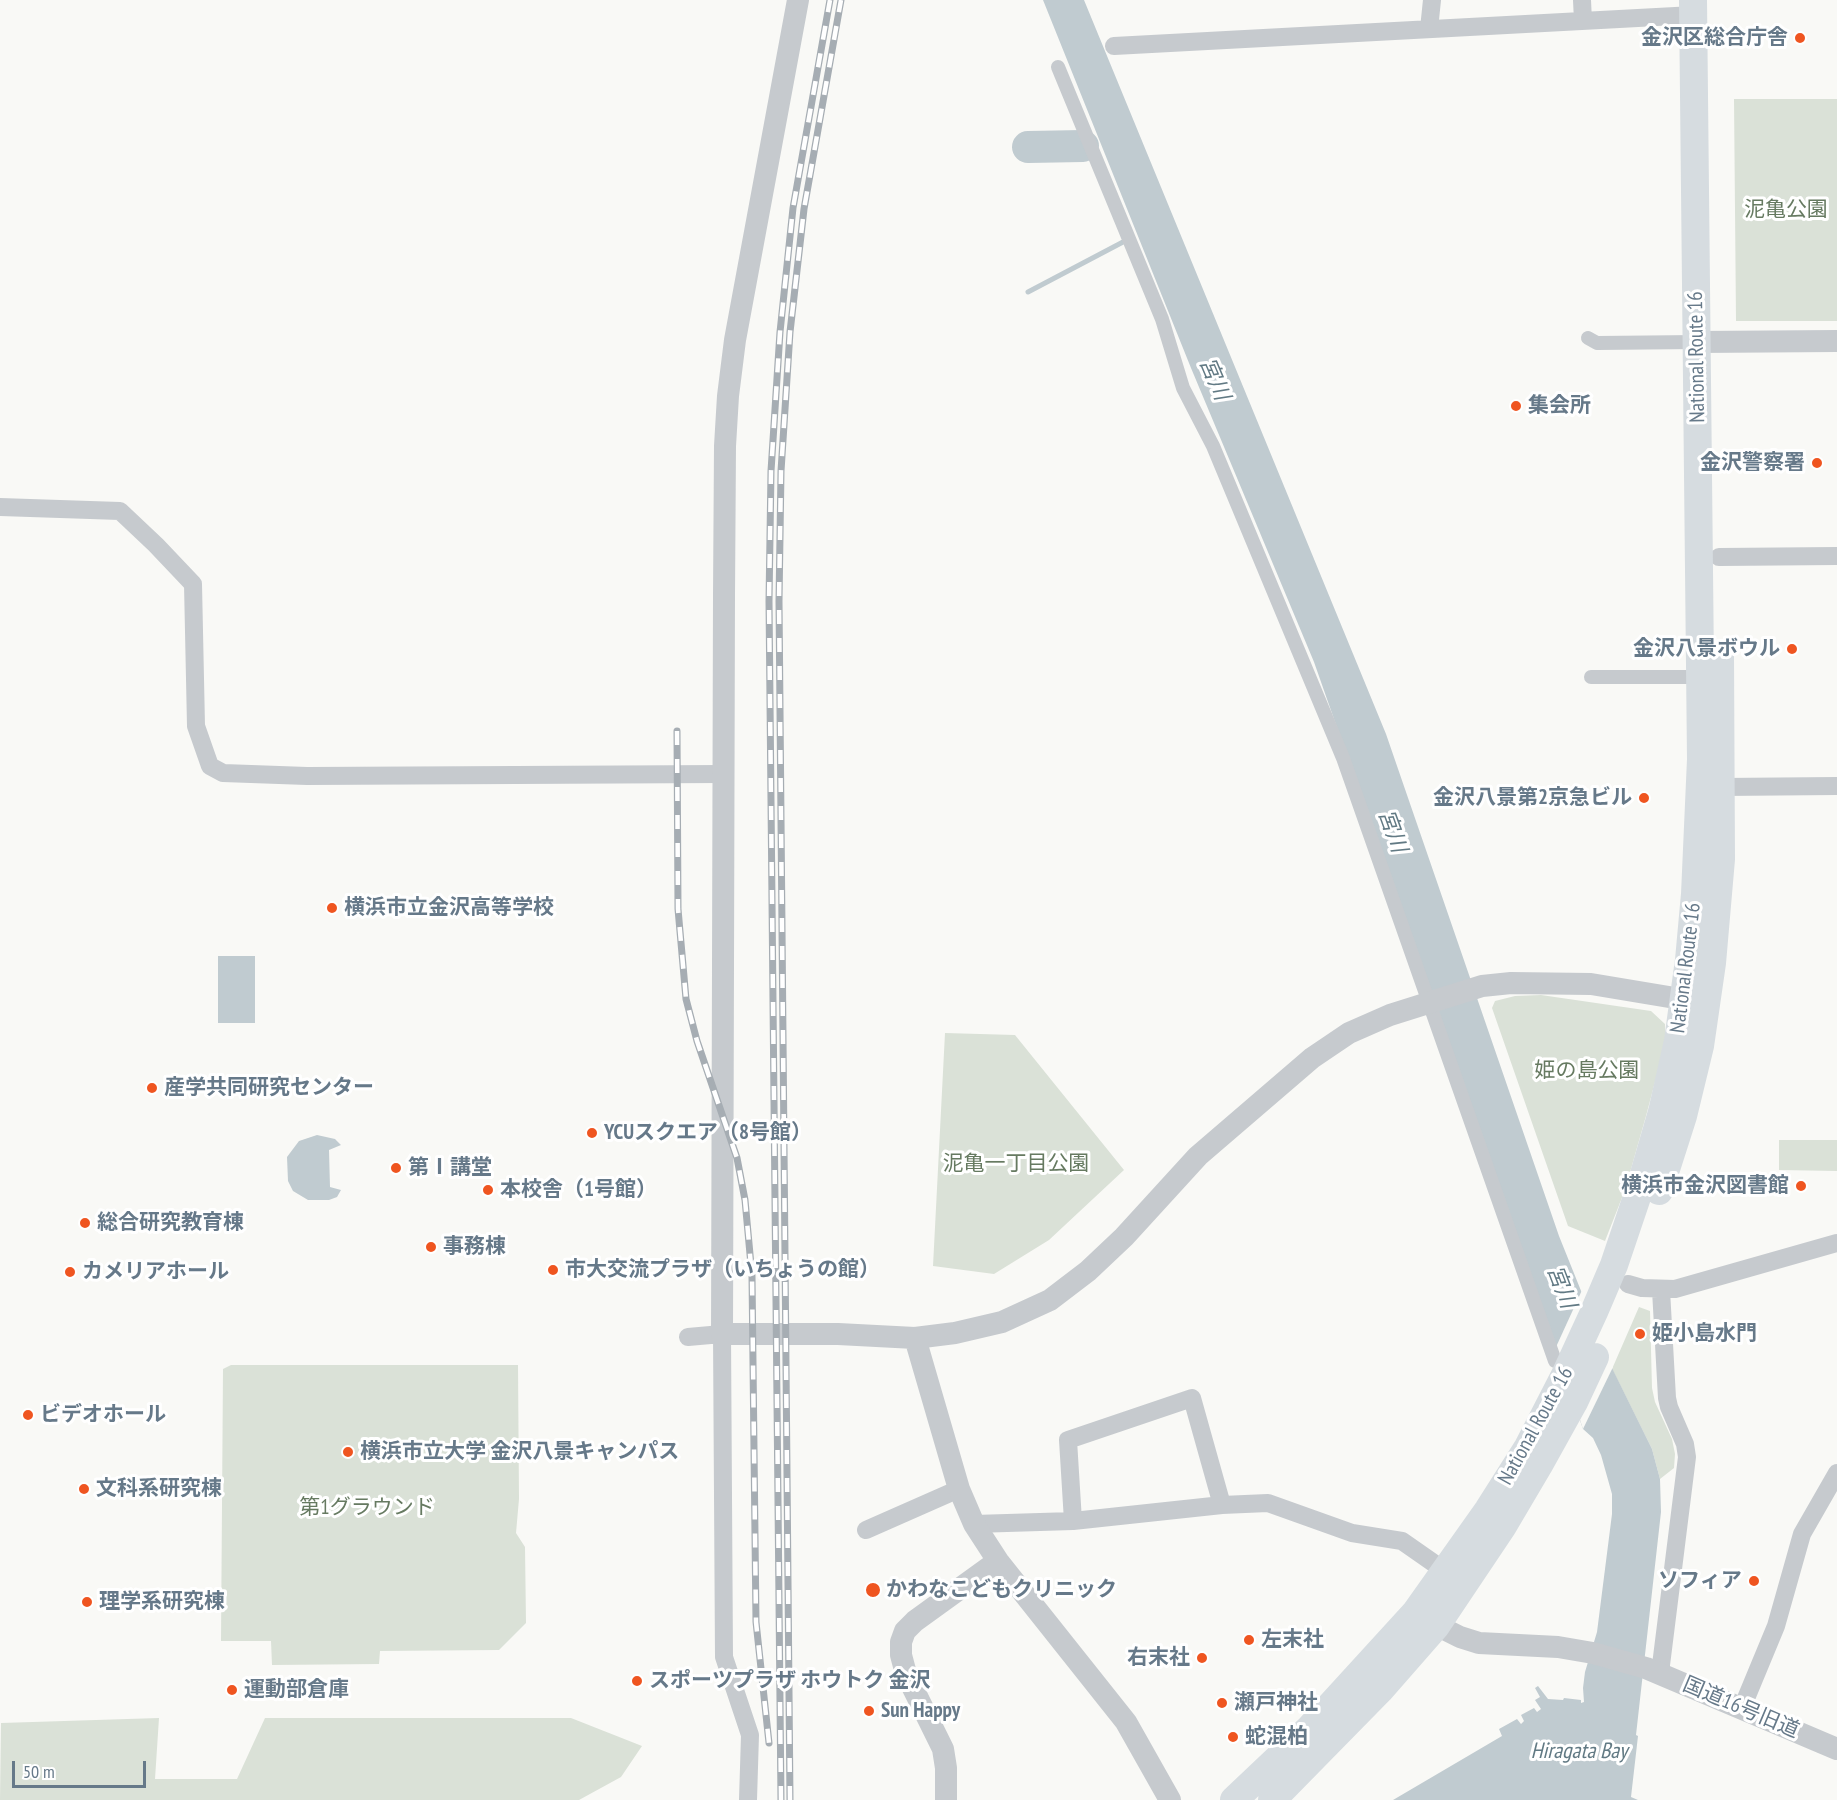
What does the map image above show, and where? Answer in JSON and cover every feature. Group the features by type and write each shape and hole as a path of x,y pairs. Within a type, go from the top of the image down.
{"highway":[{"name":"National Route 16","path":"1234,1800 1426,1620 1445,1571 1488,1510 1527,1447 1560,1368 1594,1312 1614,1265 1662,1112 1678,1041 1696,1001 1719,898 1721,787 1719,557 1707,342 1700,5"},
{"name":"National Route 16","path":"1272,1800 1343,1729 1426,1620 1503,1526 1574,1402 1604,1340 1628,1284 1683,1116 1700,1046 1696,1001 1696,871 1701,759 1700,677 1707,342"}],"street":[{"path":"748,1800 750,1735 724,1657 722,1334 725,458 728,396 735,340 798,0"},
{"path":"1429,29 1432,0"},
{"path":"1582,0 1583,21"},
{"path":"1114,46 1583,21 1700,5"},
{"path":"1058,67 1162,319 1182,388 1214,446 1343,758 1560,1368"},
{"path":"1588,338 1597,343 1837,341"},
{"path":"0,507 120,511 193,584 196,726 210,766 223,773 307,776 723,774"},
{"path":"1719,557 1837,556"},
{"path":"1591,677 1700,677"},
{"path":"1721,787 1837,786"},
{"path":"688,1337 722,1334 838,1334 915,1338 955,1333 1002,1322 1050,1300 1088,1271 1124,1237 1198,1156 1312,1058 1349,1033 1390,1015 1477,987 1511,983 1591,984 1696,1001"},
{"path":"1628,1284 1642,1288 1675,1289 1837,1243"},
{"path":"1653,1670 1687,1457 1685,1444 1667,1398 1661,1290"},
{"path":"915,1338 958,1489 974,1524 998,1561 1126,1722 1170,1800"},
{"path":"1073,1521 1068,1440 1192,1398 1222,1505"},
{"path":"1742,1708 1776,1626 1802,1534 1837,1473"},
{"path":"866,1530 958,1489"},
{"path":"974,1524 1073,1521 1222,1505 1268,1503 1352,1533 1402,1541 1445,1571"},
{"path":"946,1800 946,1768 943,1749 906,1674 901,1655 901,1642 905,1631 915,1621 998,1561"},
{"name":"国道16号旧道","path":"1426,1620 1479,1643 1558,1647 1593,1653 1653,1670 1837,1749"}],"green space":[{"name":"泥亀公園","path":"1734,99 1837,99 1837,321 1736,321"},
{"name":"姫の島公園","path":"1541,995 1651,1011 1665,1024 1665,1044 1646,1116 1625,1190 1605,1241 1568,1226 1492,1008 1495,1001 1515,996"},
{"name":"泥亀一丁目公園","path":"945,1033 1015,1035 1124,1170 1049,1240 994,1274 933,1266"},
{"path":"1779,1140 1837,1140 1837,1171 1779,1170"},
{"path":"1639,1307 1650,1311 1652,1388 1655,1402 1672,1439 1675,1454 1674,1468 1660,1479 1652,1449 1612,1369"},
{"name":"第1グラウンド","path":"231,1365 518,1365 519,1499 516,1533 525,1547 526,1623 499,1650 380,1651 379,1664 272,1665 271,1641 221,1641 223,1369"},
{"path":"159,1718 155,1779 237,1779 265,1718 571,1718 642,1746 621,1777 579,1800 0,1800 1,1723"}],"water":[{"path":"1043,0 1084,0 1386,734 1559,1236 1612,1368 1652,1449 1660,1479 1661,1512 1631,1797 1638,1800 1393,1800 1502,1736 1499,1729 1517,1719 1521,1724 1524,1721 1521,1715 1534,1708 1537,1712 1541,1709 1535,1700 1540,1697 1535,1688 1538,1686 1548,1699 1563,1700 1564,1698 1584,1702 1585,1672 1597,1632 1612,1514 1612,1494 1601,1455 1593,1438 1583,1429 1314,662 1191,368"},
{"path":"218,956 255,956 255,1023 218,1023"},
{"path":"317,1135 335,1139 341,1145 329,1150 330,1187 341,1190 337,1197 329,1200 308,1200 293,1191 288,1181 287,1157 299,1141"}],"pier":[{"path":"1583,1288 1613,1367 1583,1429 1556,1347"}],"waterway":[{"path":"1028,147 1083,146"},
{"path":"1028,292 1123,242"}],"railway":[{"path":"781,1800 769,601 771,471 780,332 793,208 830,0"},
{"path":"790,1800 779,601 781,471 790,332 804,209 841,0"},
{"path":"677,731 678,909 686,999 697,1041 737,1158 745,1200 752,1276 756,1622 769,1743"}],"place":[{"name":"金沢区総合庁舎","path":"1800,38"},
{"name":"集会所","path":"1516,406"},
{"name":"金沢警察署","path":"1817,463"},
{"name":"金沢八景ボウル","path":"1792,649"},
{"name":"金沢八景第2京急ビル","path":"1644,798"},
{"name":"横浜市立金沢高等学校","path":"332,908"},
{"name":"産学共同研究センター","path":"152,1088"},
{"name":"YCUスクエア（8号館）","path":"592,1133"},
{"name":"第Ⅰ講堂","path":"396,1168"},
{"name":"横浜市金沢図書館","path":"1801,1186"},
{"name":"本校舎（1号館）","path":"488,1190"},
{"name":"総合研究教育棟","path":"85,1223"},
{"name":"事務棟","path":"431,1247"},
{"name":"市大交流プラザ（いちょうの館）","path":"553,1270"},
{"name":"カメリアホール","path":"70,1272"},
{"name":"姫小島水門","path":"1640,1334"},
{"name":"ビデオホール","path":"28,1415"},
{"name":"横浜市立大学 金沢八景キャンパス","path":"348,1452"},
{"name":"文科系研究棟","path":"84,1489"},
{"name":"ソフィア","path":"1754,1581"},
{"name":"かわなこどもクリニック","path":"873,1590"},
{"name":"理学系研究棟","path":"87,1602"},
{"name":"左末社","path":"1249,1640"},
{"name":"右末社","path":"1202,1658"},
{"name":"スポーツプラザ ホウトク 金沢","path":"637,1681"},
{"name":"運動部倉庫","path":"232,1690"},
{"name":"瀬戸神社","path":"1222,1703"},
{"name":"Sun Happy","path":"869,1711"},
{"name":"蛇混柏","path":"1233,1737"}],"water label":[{"name":"宮川","path":"1214,379"},
{"name":"宮川","path":"1392,831"},
{"name":"宮川","path":"1561,1287"},
{"name":"Hiragata Bay","path":"1579,1752"}]}
